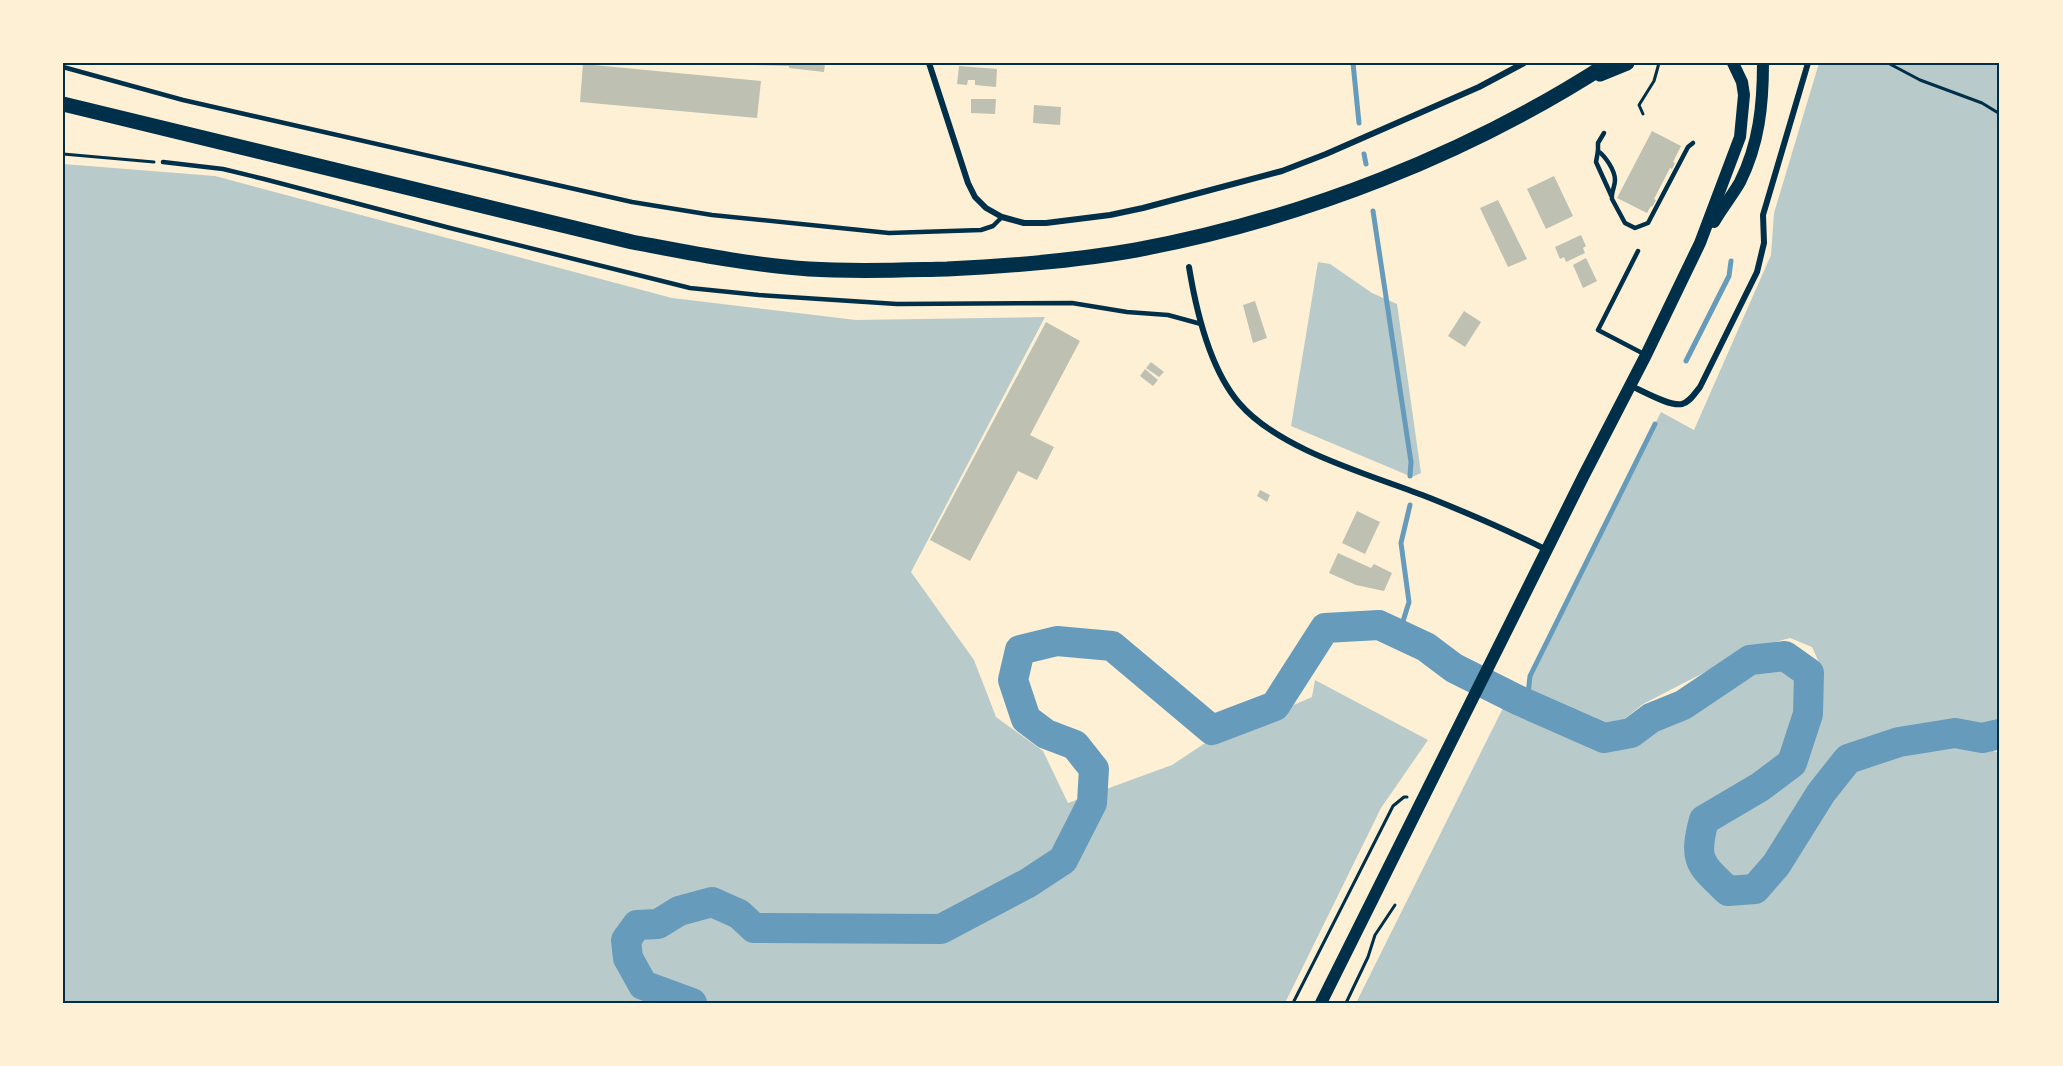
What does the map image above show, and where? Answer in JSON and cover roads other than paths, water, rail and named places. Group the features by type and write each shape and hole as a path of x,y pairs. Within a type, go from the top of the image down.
{"main road":[{"path":"63,104 632,242 752,262 867,271 972,268 1070,260 1191,239 1285,213 1393,174 1483,134 1580,82 1609,63"},
{"path":"1580,82 1627,63"},
{"path":"1321,1003 1631,386 1700,243 1740,137 1744,95 1742,82 1733,63"},
{"path":"1700,243 1739,182 1749,161 1762,111 1763,63"}],"street":[{"path":"929,63 971,190 986,208 1002,217 1035,224 1110,215 1143,208 1282,171 1417,115 1479,87 1524,63"},
{"path":"1631,386 1666,402 1681,404 1690,399 1700,387 1757,272 1764,243 1763,215 1808,63"},
{"path":"1189,267 1201,324 1217,367 1238,401 1253,417 1303,448 1433,499 1548,550"}],"lane":[{"path":"63,67 183,100 260,118 632,202 712,215 889,233 981,230 993,225 1002,217"},
{"path":"1604,133 1599,143 1596,162 1625,223 1635,228 1648,223 1688,147 1693,143"},
{"path":"1598,151 1614,174 1615,180 1611,195"},
{"path":"163,162 223,169 690,288 897,304 1072,303 1127,312 1168,315 1201,324"},
{"path":"1638,251 1598,330 1646,355"}],"waterway":[{"path":"1353,63 1359,123"},
{"path":"1364,154 1366,164"},
{"path":"1373,211 1411,462 1410,476"},
{"path":"1686,361 1729,276 1731,261"},
{"path":"1527,704 1530,676 1655,424"},
{"path":"1399,634 1409,602 1401,543 1410,505"},
{"path":"692,1003 643,985 628,958 626,940 637,925 658,924 679,911 712,902 739,914 754,928 941,929 1028,883 1063,860 1092,803 1094,769 1075,745 1046,734 1026,719 1013,680 1020,650 1057,641 1112,646 1212,730 1275,706 1325,628 1379,625 1426,647 1454,668 1520,701 1604,738 1631,733 1651,718 1683,705 1750,660 1785,656 1809,673 1808,714 1792,763 1760,787 1704,820 1699,845 1701,861 1728,891 1755,889 1776,865 1821,793 1848,759 1899,742 1955,733 1982,738 2000,734"}]}
